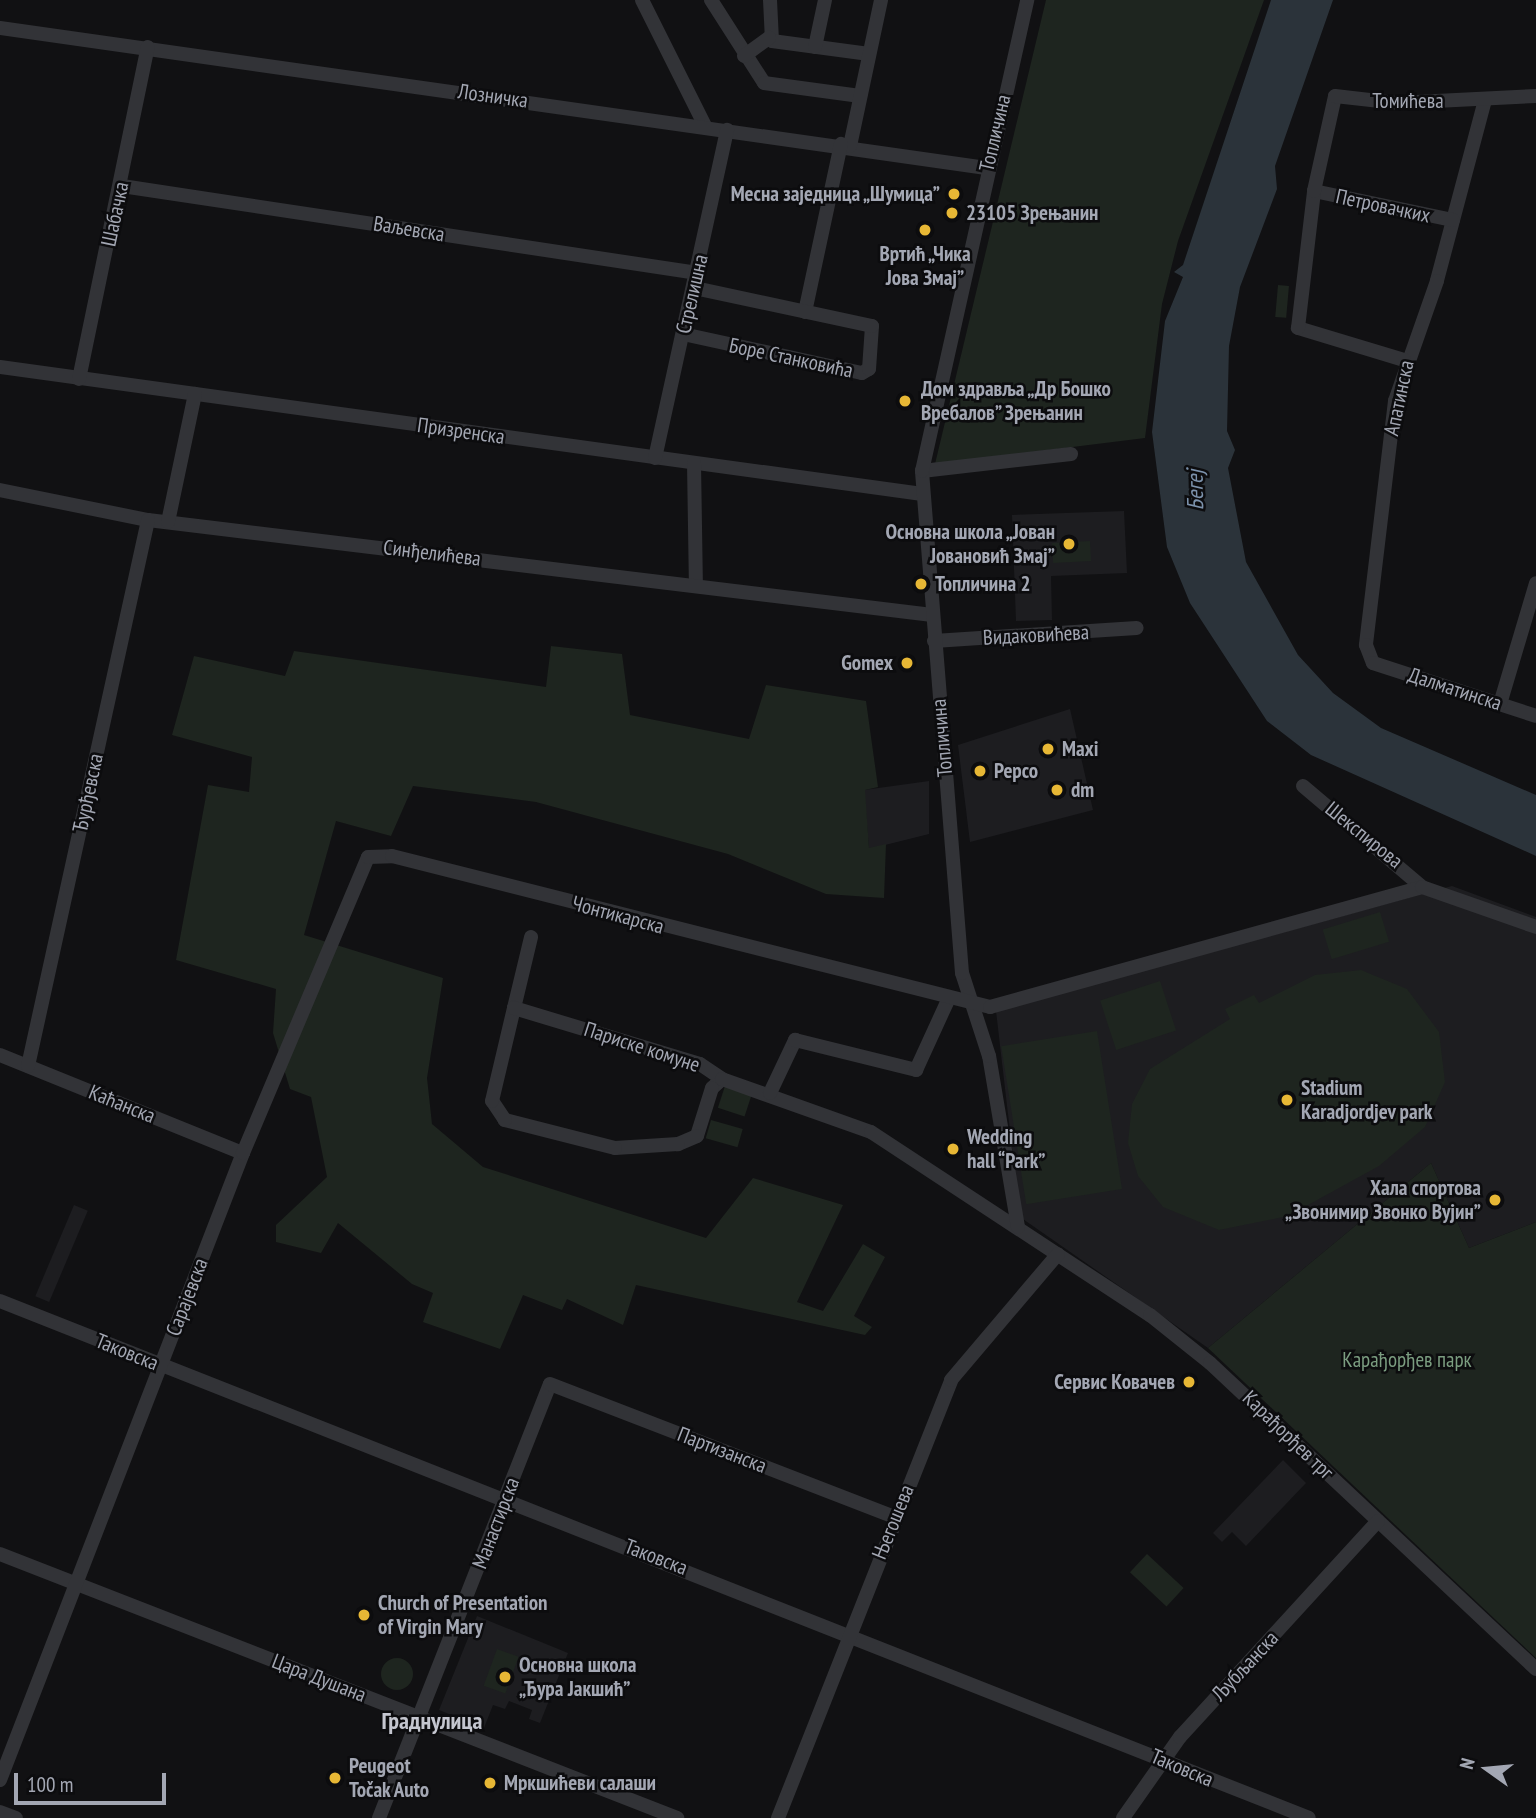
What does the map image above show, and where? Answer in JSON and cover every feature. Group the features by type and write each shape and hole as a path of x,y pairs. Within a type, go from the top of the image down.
{"street":[{"path":"642,0 705,126"},
{"path":"710,0 764,83 860,96"},
{"path":"814,47 825,0"},
{"path":"805,312 845,145 860,96 881,0"},
{"name":"Топличина","path":"970,1003 934,641 922,471 986,168 1027,0"},
{"path":"769,2 769,38"},
{"name":"Лозничка","path":"0,28 845,145 986,168"},
{"path":"744,56 769,38 869,54"},
{"name":"Шабачка","path":"79,379 122,186 148,47"},
{"name":"Томићева","path":"1314,191 1335,96 1396,103 1536,96"},
{"name":"Апатинска","path":"1373,663 1366,645 1404,360 1437,281 1485,100"},
{"name":"Стрелишна","path":"655,458 727,130"},
{"name":"Ваљевска","path":"122,186 697,273"},
{"name":"Петровачких","path":"1404,360 1304,335 1297,317 1314,191 1453,220"},
{"name":"Боре Станковића","path":"683,334 862,373 869,369 872,326 694,288"},
{"name":"Призренска","path":"0,368 922,494"},
{"path":"168,522 195,394"},
{"path":"922,471 1071,454"},
{"path":"694,463 696,584"},
{"name":"Синђелићева","path":"0,490 148,520 696,584 932,615"},
{"name":"Ђурђевска","path":"28,1066 148,520"},
{"path":"1500,704 1536,583"},
{"name":"Видаковићева","path":"934,641 1137,628"},
{"name":"Далматинска","path":"1373,663 1536,716"},
{"name":"Шекспирова","path":"1303,786 1422,887"},
{"name":"Чонтикарска","path":"334,933 364,863 381,854 948,1000"},
{"path":"770,1093 795,1040 916,1070 948,1000 1008,1005 1422,887 1536,927"},
{"name":"Сарајевска","path":"0,1780 243,1153 334,933"},
{"name":"Париске комуне","path":"514,1008 653,1048 722,1079 712,1088 704,1127 678,1144 615,1148 505,1120 494,1109 492,1092 531,937"},
{"path":"970,1003 989,1056 1018,1227"},
{"name":"Каћанска","path":"0,1055 243,1153"},
{"name":"Карађорђев трг","path":"722,1079 770,1093 870,1132 1058,1254 1210,1363 1536,1669"},
{"name":"Његошева","path":"778,1818 951,1380 1058,1254"},
{"name":"Таковска","path":"0,1301 160,1366 849,1633 1309,1818"},
{"name":"Партизанска","path":"550,1384 895,1517"},
{"name":"Манастирска","path":"379,1818 550,1384"},
{"name":"Љубљанска","path":"1123,1818 1162,1759 1378,1521"},
{"name":"Цара Душана","path":"0,1554 677,1818"},
{"path":"0,1812 16,1818"}],"shaded area":[{"name":"Основна школа „Јован Јовановић Змај”","path":"1124,511 1127,573 1051,576 1052,620 1016,621 1012,515"},
{"path":"1070,709 1093,810 970,842 958,745"},
{"path":"929,781 929,834 869,849 864,790"},
{"path":"1452,886 1536,917 1536,1222 1469,1248 1431,1163 1208,1348 1020,1217 996,1011"},
{"path":"74,1205 88,1211 49,1302 35,1296"},
{"path":"1283,1460 1306,1483 1246,1546 1232,1532 1222,1542 1213,1533"},
{"name":"Основна школа „Ђура Јакшић”","path":"477,1616 568,1653 540,1723 529,1719 532,1710 509,1701 505,1709 493,1705 484,1728 439,1710"}],"green space":[{"path":"1046,0 1264,0 1178,241 1162,304 1145,438 935,464"},
{"path":"1278,285 1289,286 1286,318 1275,317"},
{"path":"1090,541 1091,561 1053,563 1052,543"},
{"path":"551,646 622,654 630,715 749,739 766,685 866,701 878,787 865,790 869,848 886,844 884,898 826,894 728,854 536,802 413,786 391,836 336,821 304,935 443,978 427,1078 432,1124 483,1167 706,1238 753,1178 843,1205 797,1302 823,1311 863,1244 885,1257 854,1316 872,1327 865,1335 636,1285 623,1325 567,1299 562,1310 523,1295 500,1349 423,1322 433,1293 412,1284 338,1223 321,1253 276,1242 276,1225 327,1177 311,1097 290,1089 273,1033 276,989 176,960 208,785 249,792 252,757 172,735 194,656 285,676 294,651 546,687"},
{"path":"1380,912 1389,942 1332,959 1323,930"},
{"name":"Stadium Karadjordjev park","path":"1361,970 1407,989 1439,1032 1445,1082 1425,1127 1379,1166 1288,1216 1219,1230 1163,1207 1138,1176 1128,1143 1132,1104 1150,1069 1230,1019 1225,1009 1254,995 1259,1003 1315,975"},
{"path":"1160,981 1176,1030 1116,1050 1100,1000"},
{"path":"1097,1031 1122,1189 1026,1204 1001,1046"},
{"path":"725,1086 752,1095 745,1117 718,1108"},
{"path":"711,1120 743,1129 737,1147 706,1138"},
{"name":"Карађорђев парк","path":"1431,1163 1469,1248 1536,1222 1536,1658 1208,1348"},
{"path":"1147,1554 1184,1588 1167,1606 1130,1572"},
{"path":"497,1649 519,1657 505,1694 484,1686"},
{"path":"397,1658 408,1663 413,1674 408,1685 397,1690 386,1685 381,1674 386,1663"}],"water":[{"name":"Бегеј","path":"1271,0 1333,0 1275,166 1277,189 1240,287 1229,346 1227,431 1235,450 1228,468 1246,562 1298,655 1333,693 1381,728 1536,795 1536,856 1311,755 1267,721 1190,603 1167,547 1152,432 1165,321 1183,277 1174,272 1183,265"}],"place":[{"name":"Месна заједница „Шумица”","path":"954,194"},
{"name":"23105 Зрењанин","path":"952,213"},
{"name":"Вртић „Чика Јова Змај”","path":"925,230"},
{"name":"Дом здравља „Др Бошко Вребалов” Зрењанин","path":"905,401"},
{"name":"Основна школа „Јован Јовановић Змај”","path":"1069,544"},
{"name":"Топличина 2","path":"921,584"},
{"name":"Gomex","path":"907,663"},
{"name":"Maxi","path":"1048,749"},
{"name":"Pepco","path":"980,771"},
{"name":"dm","path":"1057,790"},
{"name":"Stadium Karadjordjev park","path":"1287,1100"},
{"name":"Wedding hall “Park”","path":"953,1149"},
{"name":"Хала спортова „Звонимир Звонко Вујин”","path":"1495,1200"},
{"name":"Сервис Ковачев","path":"1189,1382"},
{"name":"Church of Presentation of Virgin Mary","path":"364,1615"},
{"name":"Основна школа „Ђура Јакшић”","path":"505,1677"},
{"name":"Peugeot Točak Auto","path":"335,1778"},
{"name":"Мркшићеви салаши","path":"490,1783"}],"district":[{"name":"Граднулица","path":"432,1721"}]}
